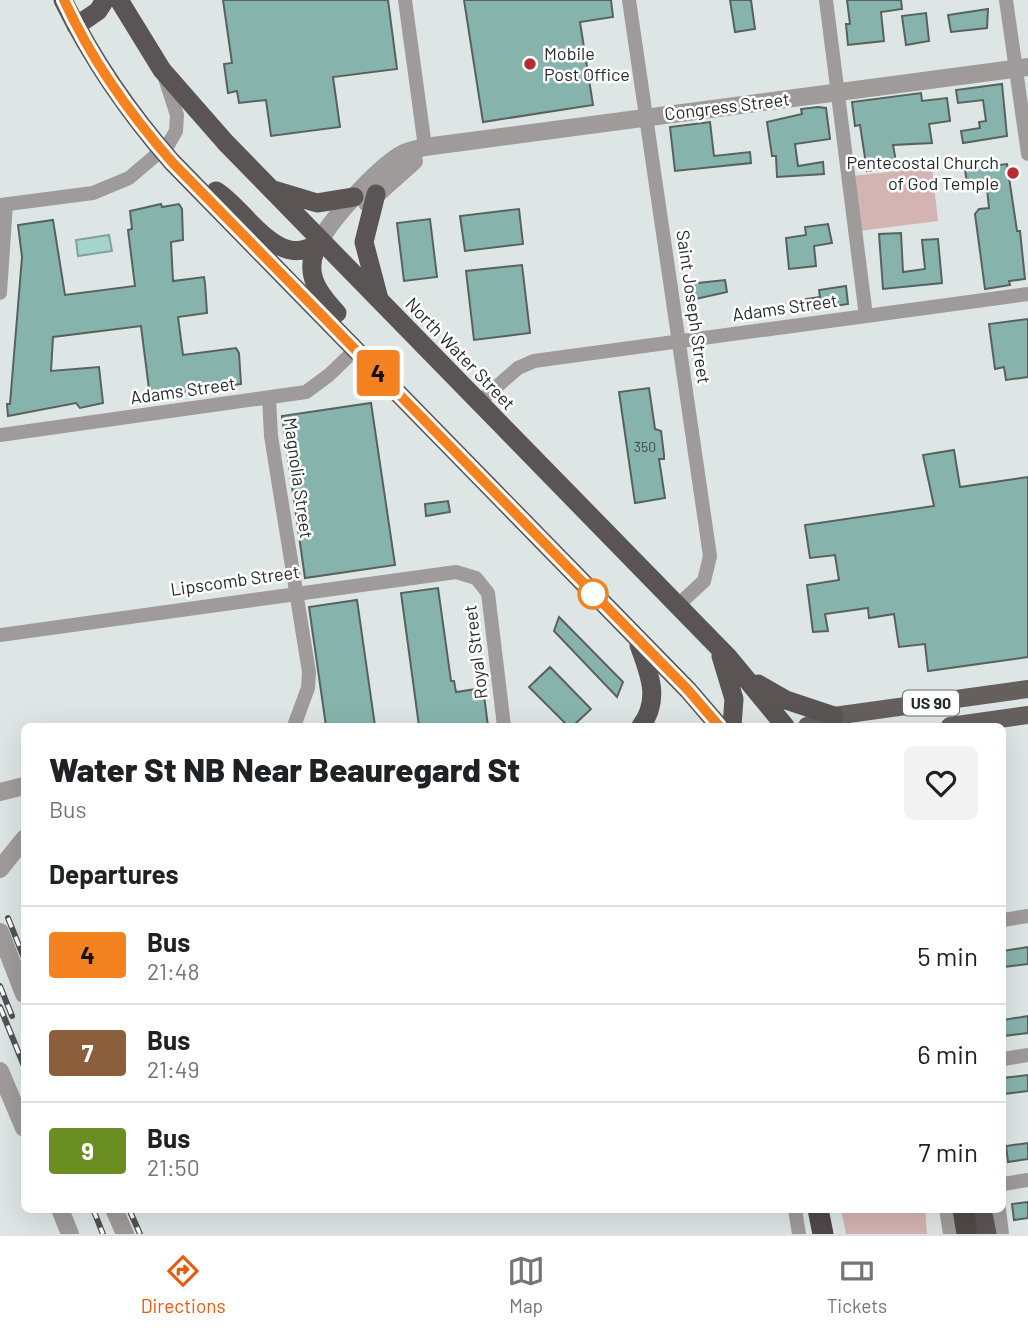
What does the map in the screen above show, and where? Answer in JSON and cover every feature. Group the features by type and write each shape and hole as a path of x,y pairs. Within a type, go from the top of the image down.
{"highway":[{"path":"64,0 76,26 124,102 161,150 688,690 716,723"},
{"path":"76,26 98,11 105,0"},
{"name":"North Water Street","path":"119,0 162,70 270,188 676,607 743,672 783,723"},
{"path":"178,168 221,194 275,244 303,250 320,241"},
{"path":"270,188 317,202 355,198"},
{"path":"376,194 365,242 380,303"},
{"path":"320,241 310,262 318,292 404,382 429,426"},
{"path":"638,640 653,689 649,711 643,723"},
{"path":"719,651 730,675 734,699 732,723"},
{"path":"743,672 786,701 834,716"},
{"path":"819,1213 824,1234"},
{"path":"964,1213 967,1234"},
{"path":"983,1213 987,1234"}],"main road":[{"name":"US 90","path":"815,723 834,716 1028,689"},
{"name":"US 90","path":"971,723 1028,715"}],"street":[{"path":"320,241 338,231 425,147 405,0"},
{"name":"Saint Joseph Street","path":"629,0 710,556 704,581 676,607"},
{"path":"826,0 866,316"},
{"path":"1006,0 1022,67 1028,154"},
{"name":"Congress Street","path":"320,241 327,227 404,153 425,147 1022,67"},
{"path":"0,293 3,204 93,193 111,188 129,178 173,139 177,121 162,70"},
{"name":"Adams Street","path":"478,403 518,368 534,361 1028,294"},
{"name":"Adams Street","path":"0,435 306,392 330,376 355,350"},
{"name":"Magnolia Street","path":"269,398 271,436 309,678 295,723"},
{"name":"Lipscomb Street","path":"0,635 295,592 456,572 476,578"},
{"name":"Royal Street","path":"476,578 488,593 504,723"},
{"path":"0,792 21,787"},
{"path":"0,869 21,843"},
{"path":"0,855 21,852"},
{"path":"1006,920 1028,916"},
{"path":"0,932 21,985"},
{"path":"1006,1059 1028,1055"},
{"path":"0,1071 21,1121"},
{"path":"1006,1184 1028,1180"},
{"path":"62,1213 70,1234"},
{"path":"116,1213 125,1234"},
{"path":"796,1213 799,1234"},
{"path":"947,1213 950,1234"},
{"path":"999,1213 1002,1234"}],"shaded area":[{"path":"932,167 938,221 859,231 852,176"},
{"path":"109,235 112,251 78,256 76,240"},
{"path":"842,1213 925,1213 927,1234 846,1234"}],"building":[{"path":"223,0 388,0 397,69 333,77 340,127 271,136 266,100 239,103 237,91 228,93 224,64 232,63"},
{"name":"Mobile Post Office","path":"464,0 611,0 613,17 580,22 593,105 483,122"},
{"path":"730,0 751,0 755,29 735,32"},
{"path":"847,0 901,0 902,9 881,12 884,41 848,45 846,24 850,24"},
{"path":"988,9 987,28 951,32 948,15"},
{"path":"926,13 929,41 906,45 902,16"},
{"path":"1002,84 1007,136 963,143 961,131 980,128 979,122 986,121 983,100 958,103 956,90"},
{"path":"921,93 922,101 947,98 950,121 929,124 932,143 893,145 897,167 867,171 860,125 855,126 852,102"},
{"path":"826,108 830,139 795,144 798,166 823,162 824,174 777,177 776,156 772,156 767,122 802,114 801,109"},
{"path":"710,122 714,156 750,152 751,163 675,171 670,127"},
{"path":"1007,164 1017,231 1020,231 1025,279 1009,281 1010,285 985,289 975,214 979,209 989,208 987,189 968,191 965,169"},
{"path":"161,204 162,207 179,204 182,209 183,240 171,242 173,281 204,277 205,283 207,313 178,317 183,355 236,348 239,353 241,384 150,397 141,326 53,337 51,371 99,367 103,403 80,408 76,403 8,416 22,257 18,225 53,220 65,295 135,286 128,230 132,229 130,211"},
{"path":"519,209 523,244 465,251 460,216"},
{"path":"430,219 437,277 404,281 397,223"},
{"path":"828,224 832,243 814,246 816,266 789,269 786,238 806,235 805,227"},
{"path":"901,233 903,272 925,269 922,240 938,239 942,283 883,289 879,234"},
{"path":"522,265 530,333 474,340 466,271"},
{"path":"725,280 727,292 691,300 689,284"},
{"path":"846,286 848,304 808,310 806,299 820,297 819,290"},
{"path":"1028,319 1028,377 1006,380 1004,367 995,369 989,324"},
{"path":"649,388 655,429 661,431 664,459 659,459 665,498 635,503 619,392"},
{"path":"371,403 395,565 305,578 282,416"},
{"path":"954,450 960,487 1028,477 1028,657 928,671 925,644 899,647 894,614 869,618 868,608 825,614 828,631 813,632 807,585 839,580 835,555 810,558 805,525 934,506 923,455"},
{"path":"448,501 450,512 426,516 425,504"},
{"path":"438,588 451,681 454,681 456,692 483,688 488,723 419,723 401,593"},
{"path":"357,600 375,723 326,723 309,607"},
{"path":"559,617 623,682 617,697 554,631"},
{"path":"550,667 591,709 576,723 565,723 529,687"},
{"path":"1028,947 1028,964 1006,967 1006,951"},
{"path":"1028,1016 1028,1033 1006,1036 1006,1020"},
{"path":"1028,1075 1028,1091 1006,1094 1006,1078"},
{"path":"1028,1143 1028,1159 1008,1162 1006,1146"},
{"path":"1028,1202 1028,1218 1014,1220 1012,1204"}],"railway":[{"path":"8,918 21,950"},
{"path":"0,986 12,1016"},
{"path":"0,1007 21,1059"},
{"path":"95,1213 103,1234"},
{"path":"131,1213 140,1234"}],"bus line":[{"name":"4","path":"64,0 89,51 161,150 688,690 717,723"}],"place":[{"name":"Mobile Post Office","path":"530,64"},
{"name":"Pentecostal Church of God Temple","path":"1013,173"}]}
